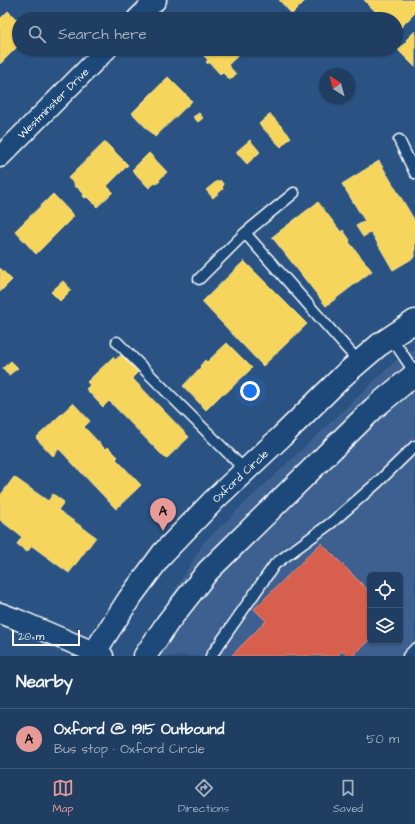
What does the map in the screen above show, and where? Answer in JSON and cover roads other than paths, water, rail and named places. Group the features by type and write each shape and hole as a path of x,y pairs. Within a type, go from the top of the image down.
{"street":[{"path":"144,12 156,0"},
{"name":"Westminster Drive","path":"0,157 100,56"},
{"name":"Oxford Circle","path":"97,655 129,598 163,552 215,499 344,375 379,345 415,321"},
{"path":"145,656 168,622 208,571 374,408 415,374"},
{"path":"0,613 97,655"}],"lane":[{"path":"399,140 415,173"},
{"path":"199,279 245,233 294,193"},
{"path":"245,233 359,362"},
{"path":"391,337 415,374"},
{"path":"117,342 245,470"},
{"path":"211,656 275,564 331,524 377,483 415,446"},
{"path":"408,656 415,650"}],"place":[{"name":"Oxford @ 1915 Outbound","path":"163,531"}]}
